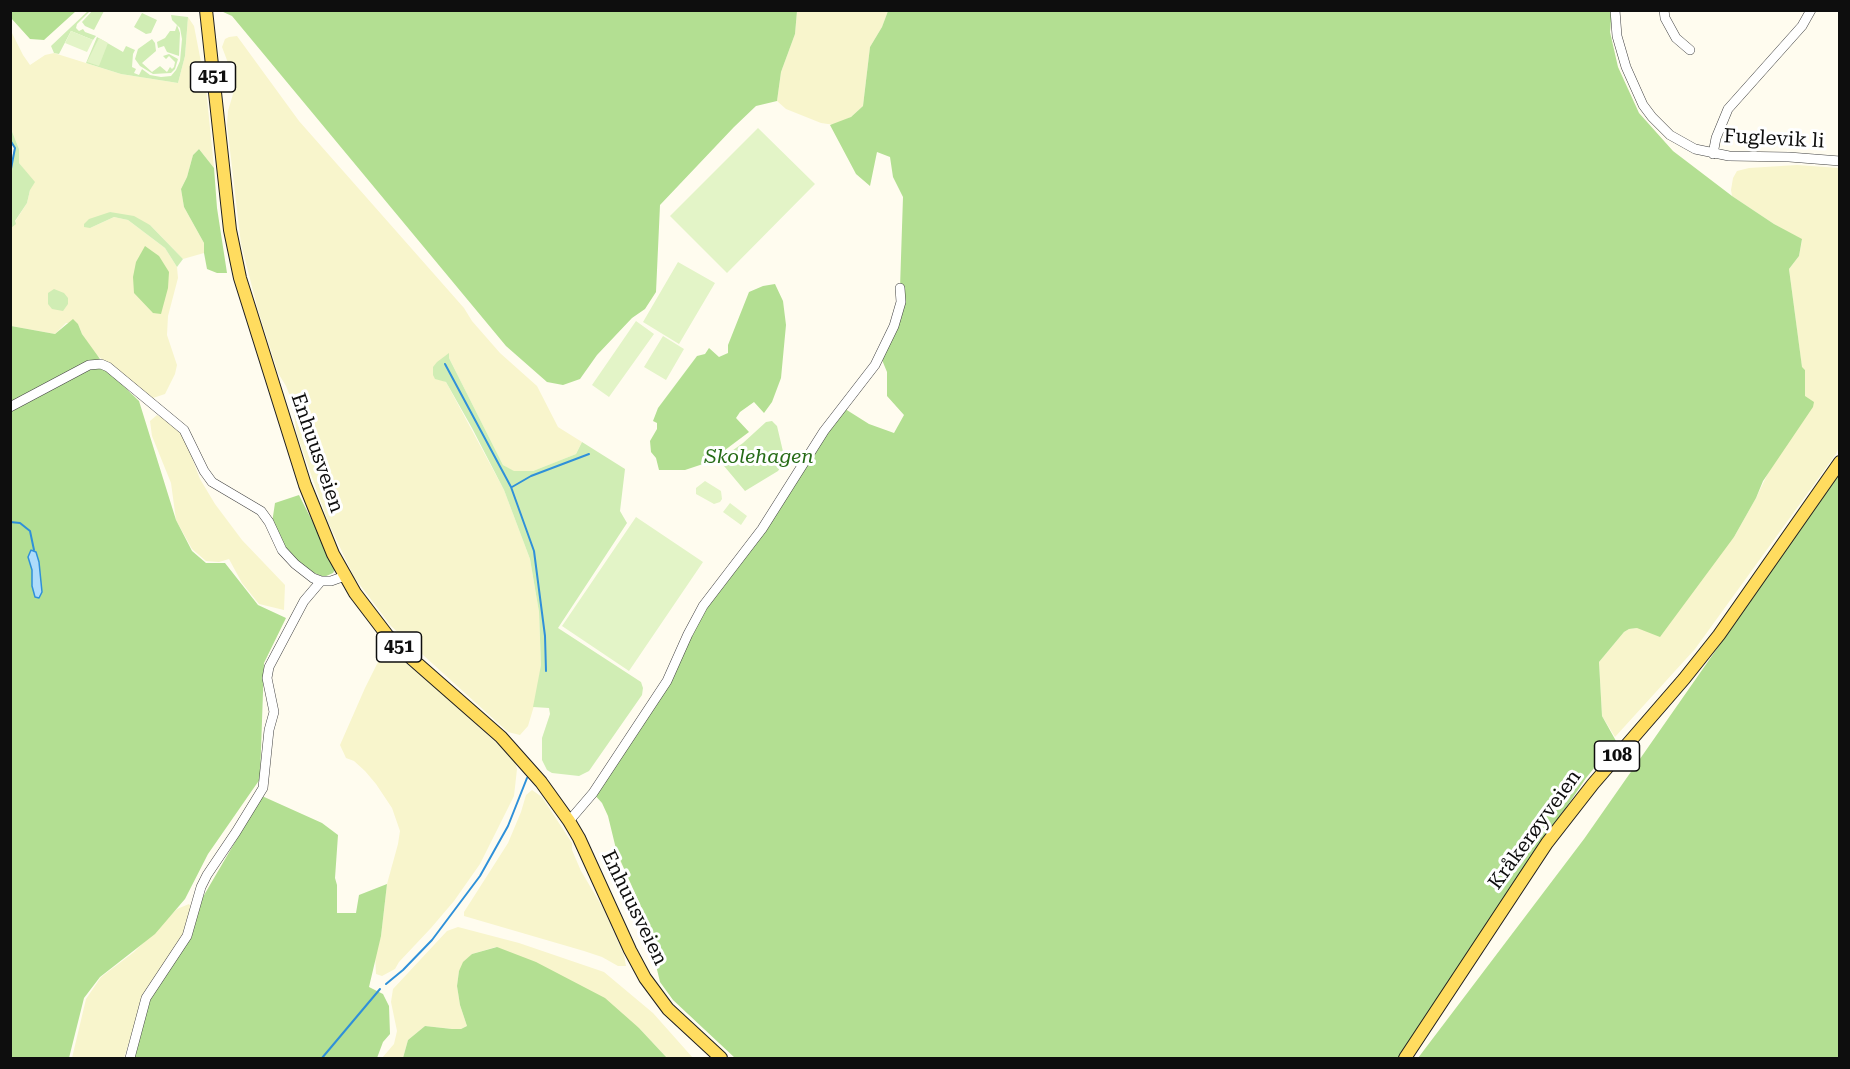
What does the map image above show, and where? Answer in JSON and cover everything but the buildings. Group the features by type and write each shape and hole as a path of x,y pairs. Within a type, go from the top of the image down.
{"main road":[{"name":"Enhuusveien","path":"206,10 230,230 240,278 312,506 345,576 365,608 387,635 515,751 541,782 569,820 645,978 668,1009 721,1059"},
{"name":"Kråkerøyveien","path":"1405,1059 1547,843 1593,784 1719,635 1839,462"}],"street":[{"name":"Fuglevik li","path":"1615,10 1617,36 1626,67 1643,105 1652,117 1680,142 1695,149 1729,156 1839,161"},
{"path":"1664,10 1665,18 1676,38 1690,50"},
{"path":"1713,154 1716,138 1728,109 1802,26 1811,10"},
{"path":"569,820 593,793 667,681 703,606 762,530 824,431 875,365 894,326 901,302 900,288"},
{"path":"10,407 89,365 101,364 108,367 184,430 204,471 212,482 261,511 269,522 282,550 307,574 321,581 331,581 345,576"},
{"path":"130,1059 146,998 184,943 190,930 201,887 207,875 263,788 273,712 267,678 269,667 304,601 321,581"}],"shaded area":[{"path":"797,11 888,11 870,47 863,106 851,117 835,125 821,123 786,109 777,101 781,72 795,34"},
{"path":"188,17 194,26 206,88 214,168 199,149 193,155 181,189 184,207 204,243 204,253 183,259 150,225 110,212 90,228 114,217 128,220 165,248 177,267 178,278 168,316 167,335 177,365 165,394 153,398 95,354 78,324 66,323 55,334 11,326 11,228 27,203 30,190 25,171 19,163 19,149 11,129 11,31 30,65 45,55 54,53 121,74 178,83 185,56"},
{"path":"237,36 299,121 464,308 472,321 500,353 537,386 558,427 582,442 576,454 533,471 513,471 503,465 449,354 439,379 446,382 504,490 530,559 539,612 541,665 537,696 528,726 520,735 508,732 391,626 354,577 328,522 297,435 292,401 278,373 258,310 241,244 227,125 228,111 236,84 222,47 225,39"},
{"path":"1797,165 1839,168 1840,444 1836,454 1695,649 1615,737 1602,716 1599,662 1624,632 1637,628 1734,537 1756,498 1805,396 1805,370 1802,368 1789,269 1799,256 1802,240 1732,196 1731,190 1737,171"},
{"path":"157,415 173,424 184,437 200,479 215,504 242,540 285,585 284,610 259,604 242,583 229,559 219,562 206,561 192,549 176,520 171,483 152,436 150,421"},
{"path":"386,655 400,658 445,696 514,759 517,769 514,796 480,864 454,901 431,928 395,969 382,976 376,974 375,954 381,936 387,884 400,831 392,808 376,784 354,761 346,758 340,745 380,658"},
{"path":"532,790 542,797 572,843 572,850 581,871 603,908 624,955 626,966 618,966 584,951 464,916 464,912 508,843 526,795"},
{"path":"189,904 192,909 184,938 146,989 124,1058 72,1058 86,999 101,977 134,952 177,909"},
{"path":"458,927 519,943 604,972 653,1013 693,1058 667,1058 639,1028 496,947 472,954 459,971 457,986 467,1026 452,1029 425,1026 408,1040 403,1058 382,1058 394,1044 397,1031 391,1002 393,989 447,931"}],"green space":[{"path":"11,10 76,11 44,40 30,39 11,18"},
{"path":"93,10 104,11 94,30 82,22"},
{"path":"90,11 76,28 96,36 93,40 71,31 59,54 54,53 51,46"},
{"path":"221,11 797,11 795,34 781,72 777,101 756,106 660,205 656,292 645,309 632,318 597,355 580,379 563,385 547,382 506,346 232,16"},
{"path":"888,11 1612,11 1610,32 1618,67 1639,113 1673,151 1732,196 1774,224 1802,239 1799,256 1789,269 1802,367 1805,370 1805,396 1814,402 1813,407 1763,481 1734,537 1660,637 1637,628 1629,629 1599,662 1602,716 1616,741 1586,778 1398,1058 735,1058 673,1000 660,982 643,911 617,853 608,816 602,803 593,793 667,681 688,634 842,407 869,424 894,433 904,415 887,396 887,372 880,355 894,326 900,288 903,197 893,177 890,157 877,152 870,186 856,174 830,125 851,117 863,106 870,47"},
{"path":"142,13 157,20 151,33 146,34 134,27"},
{"path":"171,15 188,17 185,56 178,83 121,74 86,63 97,37 123,52 126,46 135,50 132,67 136,69 134,73 139,75 142,69 150,75 171,76 180,61 182,39 180,28 172,20"},
{"path":"177,25 180,33 179,56 167,52 164,46 158,48 157,42 165,38 170,31 175,31"},
{"path":"71,31 93,40 87,52 65,43"},
{"path":"99,38 108,43 99,66 87,62"},
{"path":"152,39 156,51 142,63 152,72 160,66 167,72 170,67 172,69 174,67 175,62 169,56 166,59 163,56 169,54 178,59 175,69 171,73 153,74 140,66 135,59 138,49"},
{"path":"758,128 815,184 727,273 670,216"},
{"path":"11,129 19,149 19,163 35,182 30,190 27,203 15,221 16,224 11,228 10,170 14,148 11,142"},
{"path":"199,149 214,168 217,208 227,273 217,273 207,269 204,243 184,207 181,189 193,155"},
{"path":"110,212 134,216 150,225 183,259 177,267 165,248 128,220 114,217 90,228 84,227 89,219"},
{"path":"145,246 159,256 169,272 168,288 161,314 153,313 134,293 133,277 136,262"},
{"path":"678,262 715,283 679,344 643,322"},
{"path":"775,284 783,301 786,325 781,378 772,402 764,413 754,402 740,412 736,418 749,432 703,464 685,470 659,470 656,458 651,452 650,441 657,429 657,423 653,421 658,408 697,356 705,354 709,348 719,357 728,353 728,345 749,292"},
{"path":"54,289 64,293 68,298 68,304 63,311 52,309 48,304 48,293"},
{"path":"73,319 110,373 139,401 176,520 192,551 206,563 225,563 258,605 286,618 264,663 260,779 208,854 185,899 155,934 100,977 84,998 69,1058 11,1058 11,326 55,334"},
{"path":"636,321 654,334 609,397 592,385"},
{"path":"663,336 684,349 666,380 644,367"},
{"path":"449,353 449,358 503,465 514,471 533,471 576,454 582,442 625,469 620,511 627,523 558,628 641,682 642,695 589,771 579,776 552,773 547,770 542,760 542,738 550,714 549,708 533,707 541,665 539,612 530,559 504,490 472,428 446,382 435,379 433,375 433,367"},
{"name":"Skolehagen","path":"772,421 777,426 785,460 778,471 745,491 719,460 743,443 766,422"},
{"path":"1839,474 1839,1058 1418,1058 1584,839"},
{"path":"705,481 721,491 720,502 714,504 696,494 696,488"},
{"path":"299,495 336,568 333,573 324,577 305,569 282,543 272,523 275,503"},
{"path":"730,503 747,516 741,525 723,512"},
{"path":"636,517 703,562 629,671 562,626"},
{"path":"262,796 322,823 338,835 335,878 337,913 356,913 359,895 387,884 381,936 369,987 383,994 389,1006 390,1034 383,1042 377,1058 130,1058 145,1005 190,936 200,902"},
{"path":"497,947 536,962 605,998 639,1028 667,1058 403,1058 408,1040 425,1026 461,1029 467,1026 457,986 459,971 463,962 472,954"}],"water":[{"path":"31,550 36,552 39,562 42,592 39,598 35,597 32,586 32,570 28,557"}],"waterway":[{"path":"10,140 15,148 10,174"},
{"path":"445,364 511,487 534,551 545,636 546,671"},
{"path":"512,487 531,476 589,454"},
{"path":"10,522 20,523 30,531 34,550"},
{"path":"386,984 432,940 480,876 508,826 527,778"},
{"path":"322,1058 380,989"}]}
